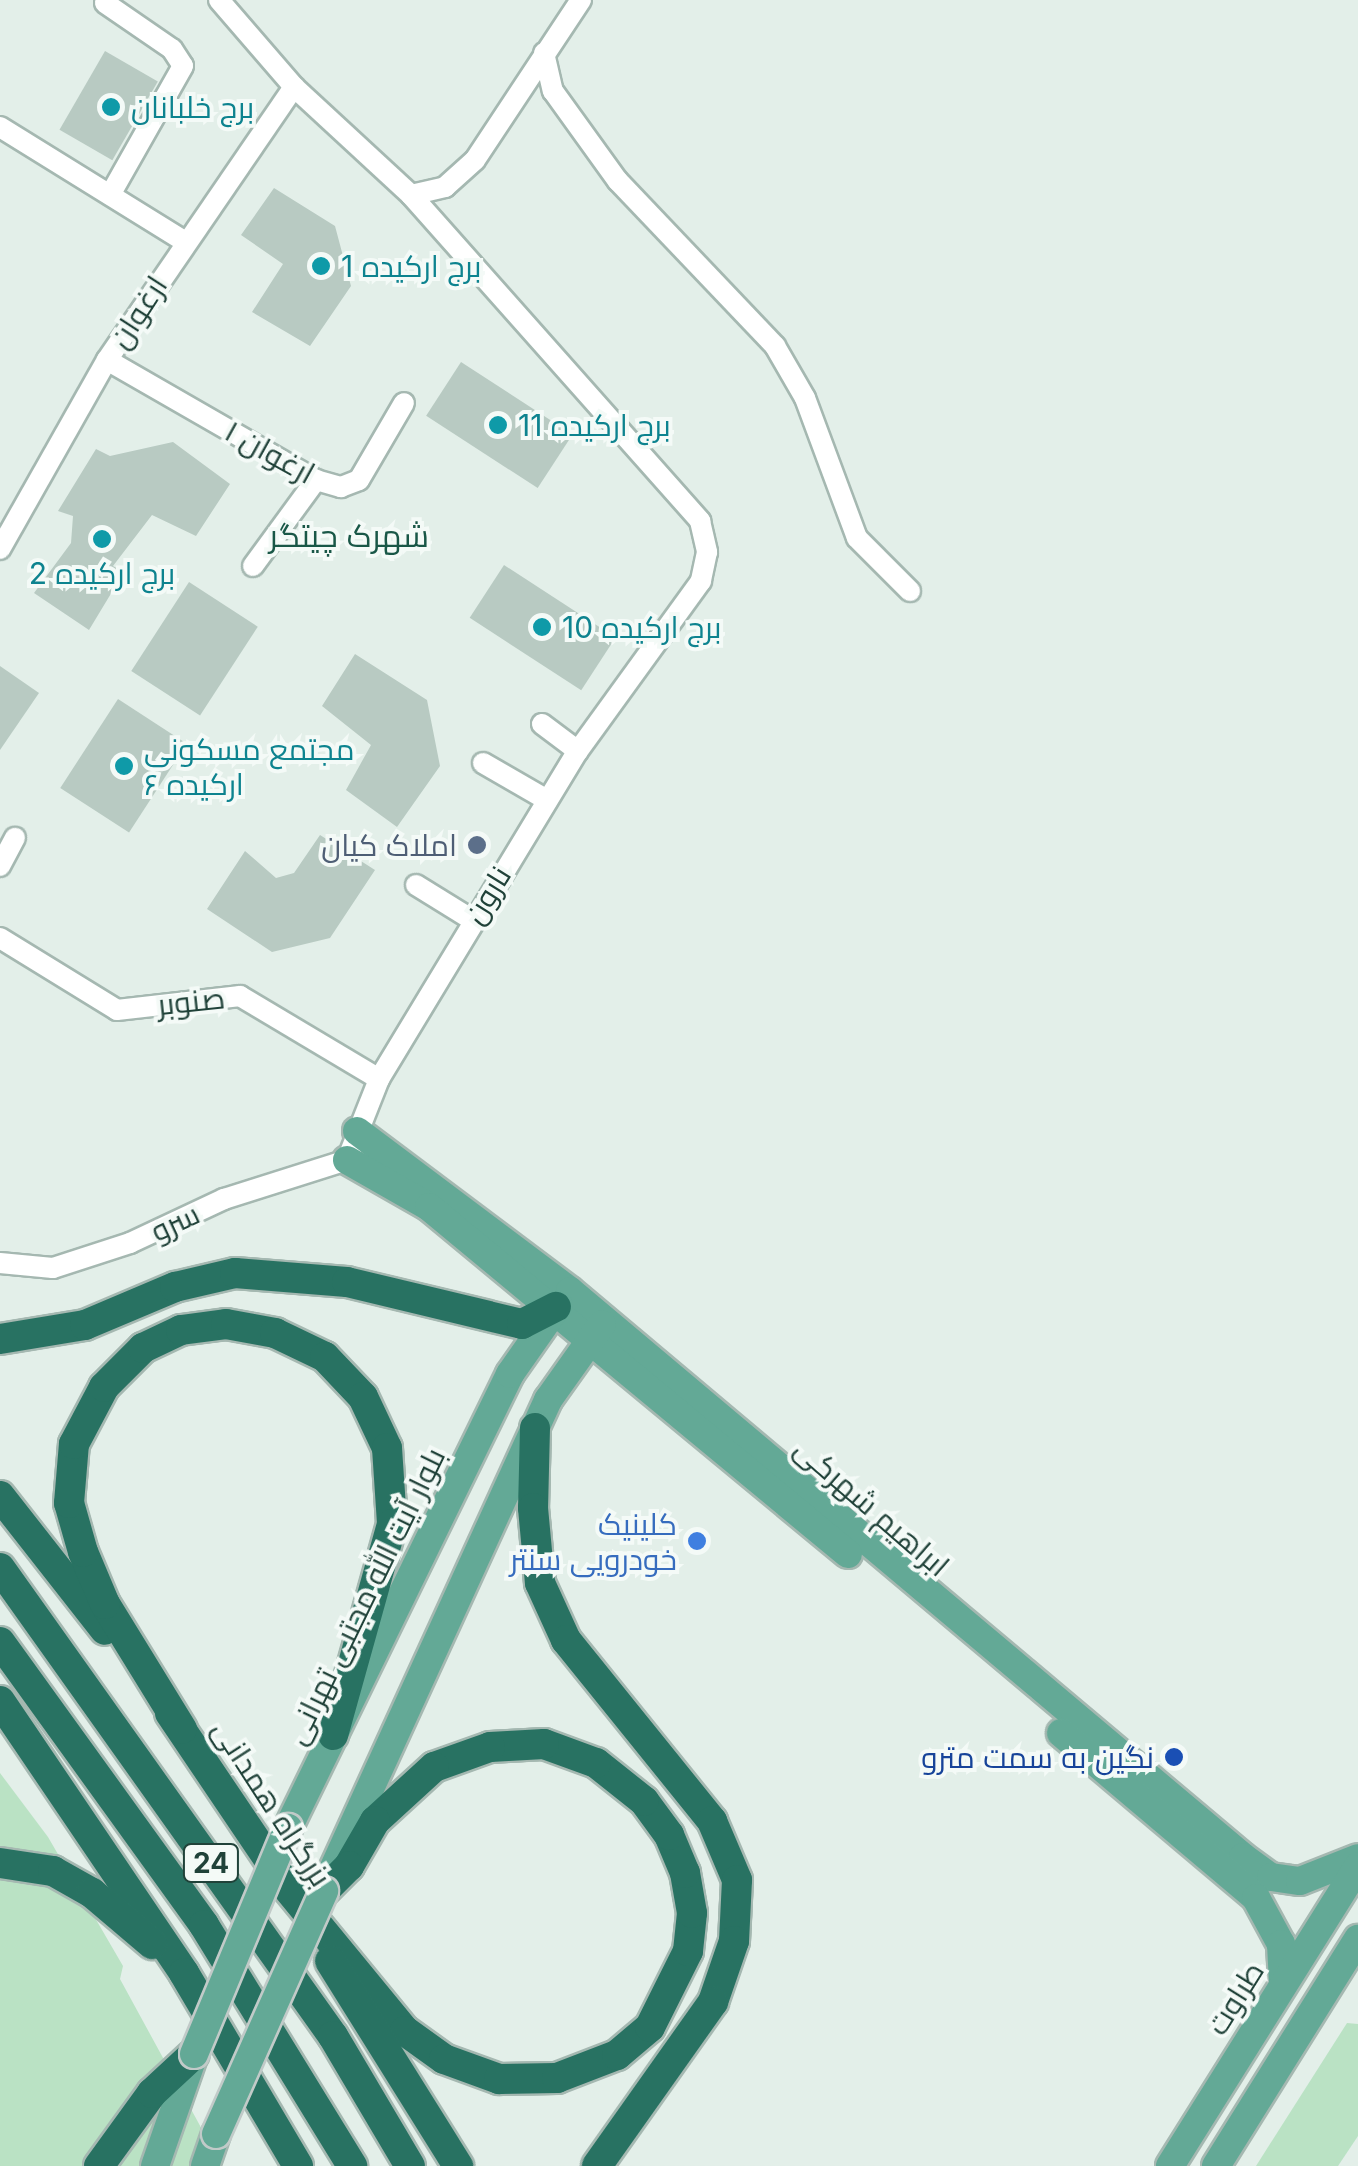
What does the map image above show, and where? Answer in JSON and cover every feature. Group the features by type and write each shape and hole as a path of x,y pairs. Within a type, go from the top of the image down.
{"highway":[{"path":"0,1339 85,1325 192,1281 235,1274 347,1282 522,1324 563,1300"},
{"path":"182,1728 105,1604 83,1552 69,1503 74,1444 104,1387 143,1348 181,1330 226,1324 276,1333 325,1357 363,1397 388,1448 392,1524 333,1735"},
{"path":"536,1428 532,1508 540,1583 566,1640 712,1821 736,1880 734,1941 713,2002 597,2166"},
{"name":"بزرگراه همدانی","path":"0,1496 182,1728 289,1890 458,2166"},
{"name":"24","path":"0,1568 333,2036 410,2166"},
{"name":"24","path":"0,1642 204,1926 352,2166"},
{"path":"0,1701 184,1973 298,2166"},
{"path":"289,1890 404,2032 444,2059 499,2079 557,2078 617,2054 650,2027 688,1950 688,1886 669,1836 644,1801 596,1763 544,1744 490,1746 434,1767 374,1821 350,1866 324,1891"},
{"path":"0,1864 52,1871 92,1892 184,1973"},
{"path":"99,2166 152,2093 194,2054"}],"main road":[{"name":"ابراهیم شهرکی","path":"358,1131 1243,1857 1271,1877 1300,1881 1358,1858"},
{"name":"ابراهیم شهرکی","path":"347,1160 429,1206 563,1300"},
{"name":"بلوار آیت الله مجتبی تهرانی","path":"155,2166 194,2054 288,1828 532,1342 563,1300"},
{"name":"ابراهیم شهرکی","path":"599,1328 1238,1882 1270,1915 1281,1944 1283,1982"},
{"path":"205,2166 324,1891 536,1428 568,1371 599,1328"},
{"path":"532,1342 555,1347 568,1371"},
{"name":"طراوت","path":"1170,2166 1358,1866"},
{"path":"1216,2166 1358,1939"}],"street":[{"name":"نارون","path":"218,0 294,87 411,195 700,521 707,552 701,581 578,752 471,918 379,1080 347,1160"},
{"path":"411,195 445,188 474,160 582,0"},
{"path":"105,3 172,49 183,66 110,195"},
{"path":"544,53 553,91 618,181 775,346 804,398 858,538 910,590"},
{"name":"ارغوان","path":"0,549 107,360 184,241 294,87"},
{"path":"0,127 184,241"},
{"name":"ارغوان ۱","path":"107,360 316,480 341,487 358,480 404,403"},
{"path":"253,566 316,480"},
{"path":"542,724 578,752"},
{"path":"483,763 547,800"},
{"path":"0,866 15,838"},
{"path":"416,885 471,918"},
{"name":"صنوبر","path":"0,938 117,1010 240,996 379,1080"},
{"name":"سرو","path":"0,1263 53,1268 130,1243 224,1199 347,1160"}],"green space":[{"path":"0,1773 48,1837 123,1966 120,1979 222,2166 0,2166"},
{"path":"1347,2023 1358,2024 1358,2136 1338,2166 1256,2166"}],"building":[{"name":"برج خلبانان","path":"105,51 158,82 112,160 60,130"},
{"name":"برج ارکیده 1","path":"274,188 335,226 351,286 310,346 252,312 283,264 241,235"},
{"name":"برج ارکیده 11","path":"461,362 573,434 538,488 426,416"},
{"name":"برج ارکیده 2","path":"173,442 230,484 196,536 152,515 113,566 124,572 89,630 34,593 71,543 73,516 58,511 96,449 110,456"},
{"name":"برج ارکیده 10","path":"504,565 616,637 581,690 470,618"},
{"path":"189,582 258,627 200,716 131,671"},
{"path":"355,654 427,700 440,766 397,827 346,790 371,745 322,706"},
{"path":"0,666 39,693 0,750"},
{"name":"مجتمع مسکونی ارکیده ۶","path":"118,699 187,744 129,833 60,788"},
{"path":"320,835 375,870 330,938 272,952 207,909 245,851 276,878 294,873"}],"place":[{"name":"برج خلبانان","path":"111,107"},
{"name":"برج ارکیده 1","path":"321,266"},
{"name":"برج ارکیده 11","path":"498,425"},
{"name":"برج ارکیده 2","path":"102,539"},
{"name":"برج ارکیده 10","path":"542,627"},
{"name":"مجتمع مسکونی ارکیده ۶","path":"124,766"},
{"name":"املاک کیان","path":"477,845"},
{"name":"کلینیک خودرویی سنتر","path":"697,1541"},
{"name":"نگین به سمت مترو","path":"1174,1757"}],"district":[{"name":"شهرک چیتگر","path":"349,536"}]}
